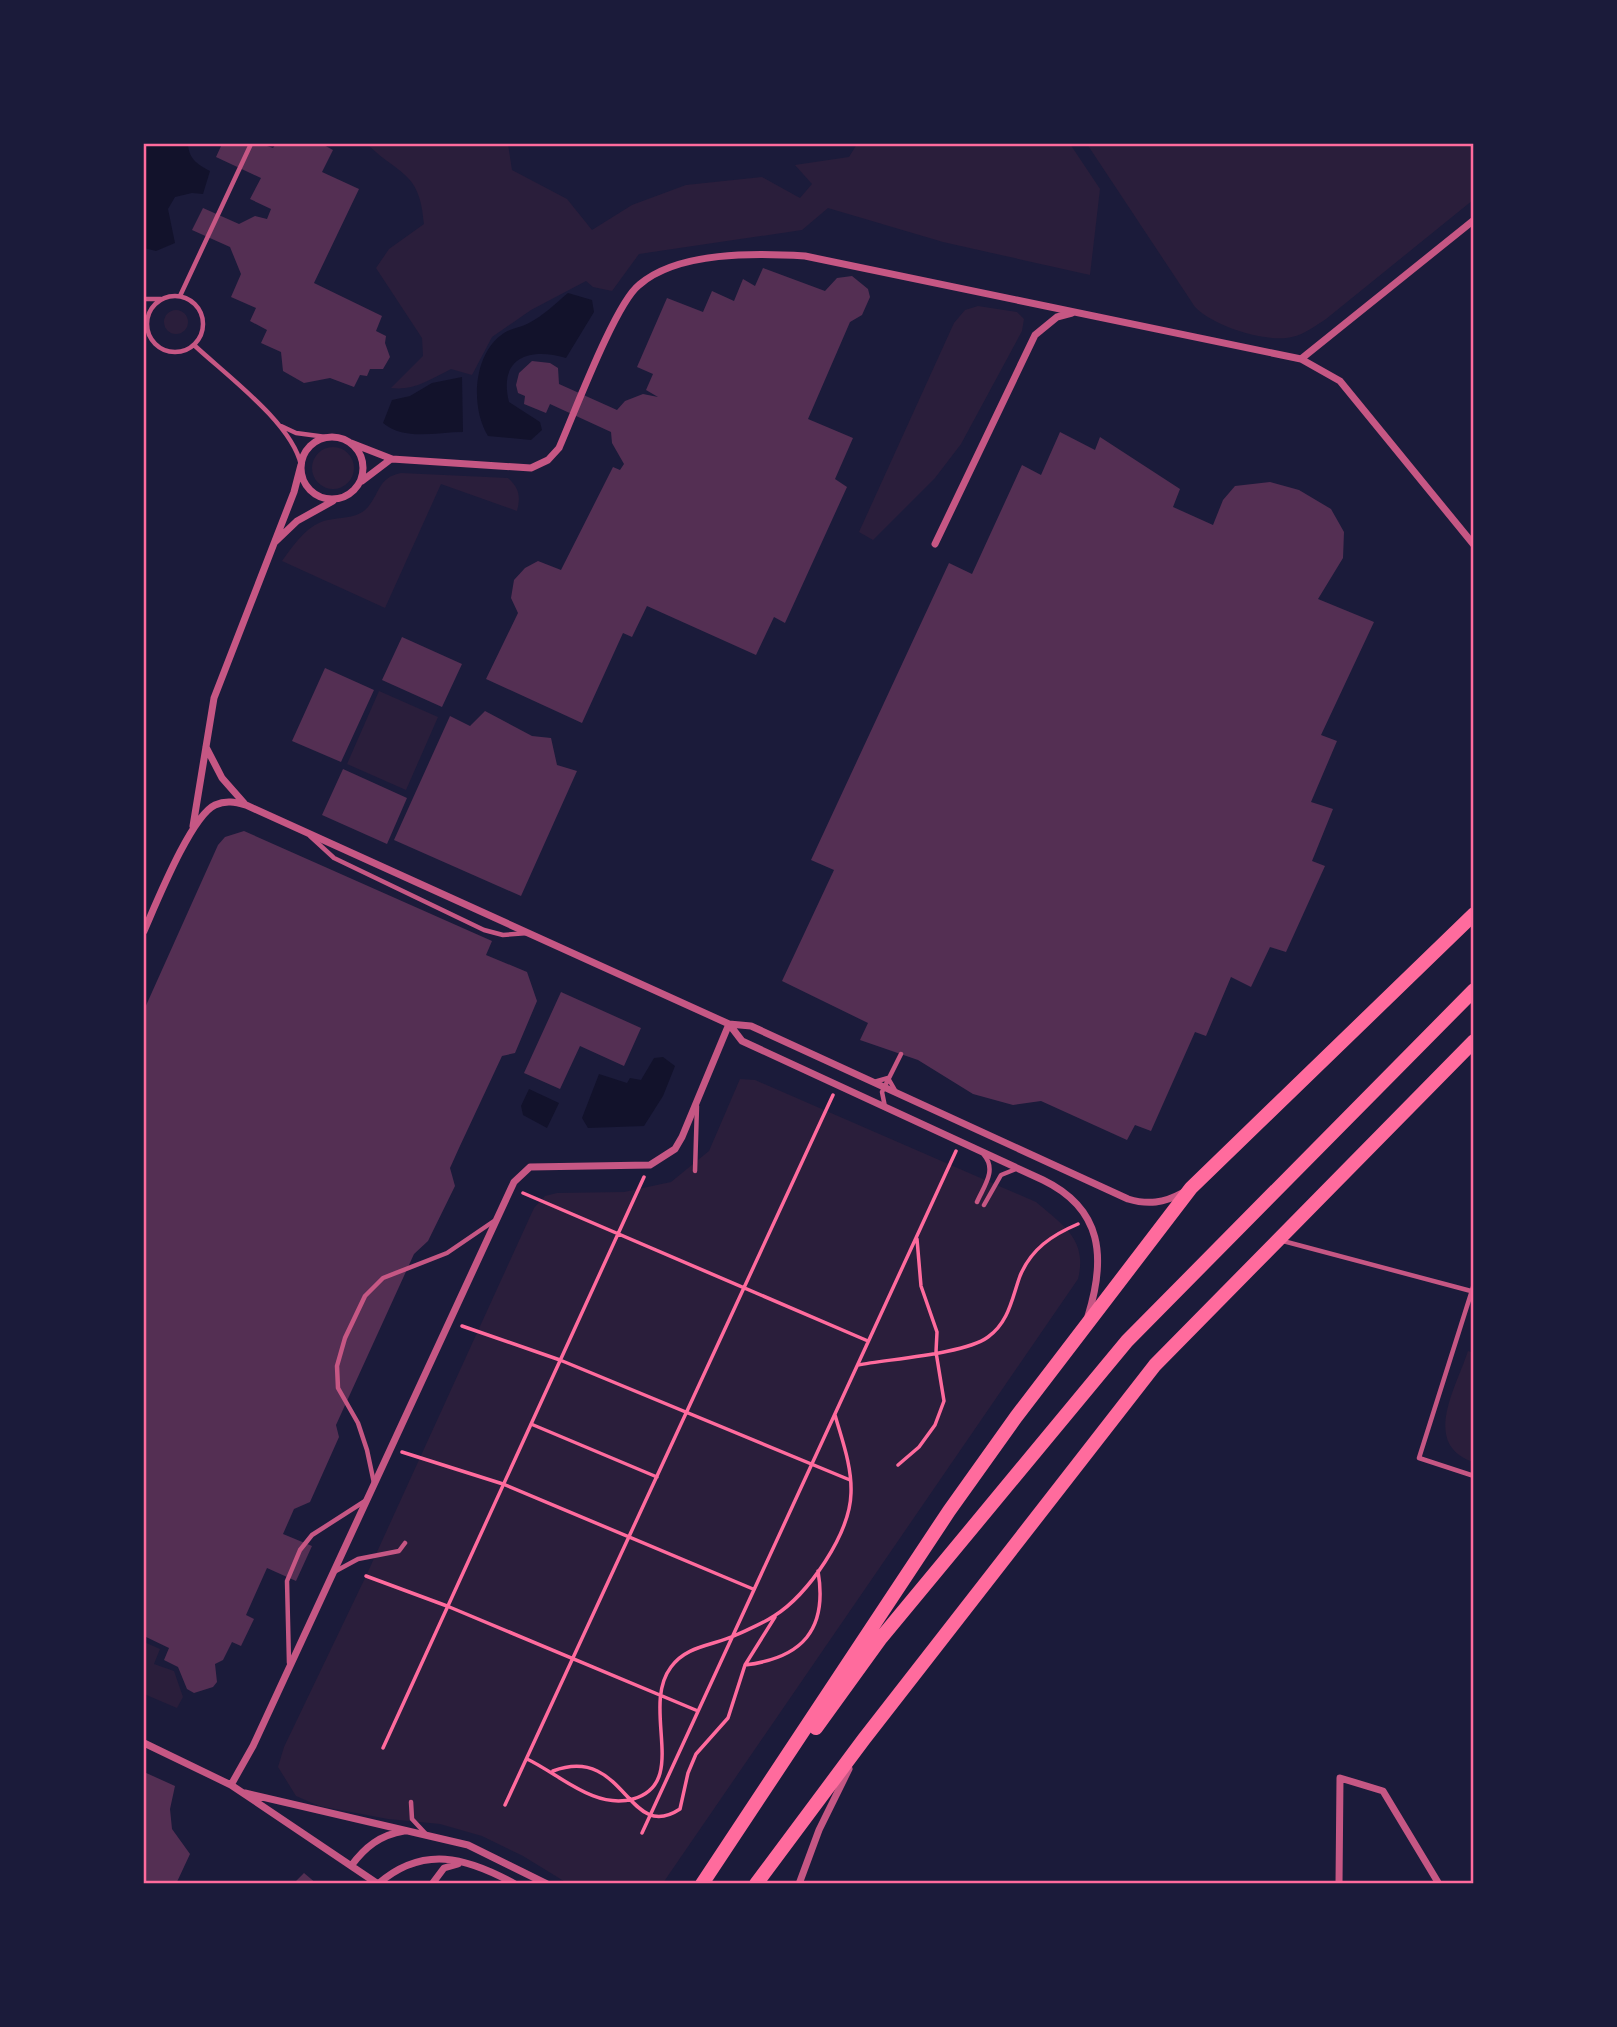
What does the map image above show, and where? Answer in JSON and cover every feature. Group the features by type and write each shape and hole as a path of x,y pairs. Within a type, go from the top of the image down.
{"highway":[{"path":"703,1884 949,1511 1077,1336 1191,1188 1474,914"},
{"path":"703,1884 881,1638 1127,1341 1474,990"},
{"path":"755,1884 1155,1364 1470,1046"}],"street":[{"path":"1301,359 1474,220"},
{"path":"192,831 214,698 309,447 326,437 335,436 392,459 521,469 531,468 548,460 559,448 628,296 639,284 658,274 702,260 733,255 805,256 1301,359 1339,381 1474,545"},
{"path":"935,544 1035,335 1058,317 1076,312"},
{"path":"351,443 362,458 359,485"},
{"path":"268,551 297,521 345,496 372,471 392,459"},
{"path":"301,465 305,483 318,496 337,499 345,496"},
{"path":"206,746 222,778 246,805"},
{"path":"144,931 192,831 204,812 229,801 246,805 729,1024 751,1026 883,1089 896,1092 1142,1203 1161,1202 1191,1188"},
{"path":"729,1024 742,1041 1018,1168 1055,1186 1078,1204 1088,1219 1097,1242 1098,1282 1087,1319 1077,1336"},
{"path":"231,1785 333,1573 510,1188 521,1173 530,1167 650,1165 675,1149 697,1104 729,1024"},
{"path":"799,1884 819,1830 864,1739"},
{"path":"144,1743 245,1793 378,1884 409,1862 441,1857 515,1884"},
{"path":"1339,1884 1340,1777 1383,1791 1439,1884"},
{"path":"245,1793 340,1817 426,1834 492,1854 547,1884"},
{"path":"351,1866 368,1846 379,1838 408,1830"},
{"path":"432,1884 444,1868 453,1864 466,1865"}],"lane":[{"path":"180,296 251,144"},
{"path":"144,299 180,296 196,304 203,321 199,338 194,345 176,353 157,347 147,331 145,318 162,299"},
{"path":"194,345 275,422 298,453 301,465"},
{"path":"275,422 296,433 326,437"},
{"path":"307,833 322,850 334,858 484,929 503,935 529,933"},
{"path":"885,1107 883,1089 901,1054"},
{"path":"873,1082 888,1078"},
{"path":"888,1078 896,1092"},
{"path":"867,1099 883,1089"},
{"path":"695,1171 697,1104"},
{"path":"977,1202 990,1173 989,1160 978,1150"},
{"path":"984,1205 1001,1175 1018,1168"},
{"path":"374,1484 361,1432 338,1388 337,1367 345,1338 365,1296 383,1278 447,1253 494,1220"},
{"path":"1278,1240 1471,1291"},
{"path":"1474,1284 1419,1458 1474,1476"},
{"path":"289,1667 287,1581 292,1567 312,1535 366,1500"},
{"path":"333,1573 358,1559 399,1551 405,1543"},
{"path":"411,1802 412,1819 426,1834"}],"path":[{"path":"505,1805 838,1085"},
{"path":"642,1833 960,1142"},
{"path":"383,1748 650,1165"},
{"path":"510,1188 868,1342"},
{"path":"858,1365 936,1352 987,1338 1000,1325 1013,1303 1020,1275 1031,1255 1046,1240 1088,1219"},
{"path":"898,1465 919,1447 935,1425 944,1401 936,1352 937,1332 921,1286 916,1237"},
{"path":"448,1321 560,1360 850,1480"},
{"path":"527,1759 553,1771 588,1794 608,1800 633,1800 650,1791 663,1770 658,1715 660,1687 670,1668 685,1652 732,1637 776,1615 802,1593 818,1572 843,1527 851,1494 850,1480 835,1415"},
{"path":"531,1424 657,1478"},
{"path":"390,1448 503,1484 754,1590"},
{"path":"745,1665 767,1662 789,1651 816,1626 821,1608 818,1572"},
{"path":"366,1576 447,1606 698,1711"},
{"path":"553,1771 582,1765 619,1785 638,1810 649,1817 667,1818 680,1809 696,1754 728,1718 745,1665 776,1615"}],"shaded area":[{"path":"144,144 188,144 194,160 210,171 203,194 192,193 175,197 168,209 175,243 156,251 144,248"},
{"path":"367,144 508,144 512,170 567,199 592,230 632,205 686,185 762,177 800,198 812,184 795,165 849,157 857,144 1070,144 1100,189 1090,275 943,242 828,208 802,230 639,254 612,291 593,287 586,281 531,310 492,337 472,375 451,369 415,386 391,388 423,356 422,338 376,268 389,249 424,224 422,207 413,184"},
{"path":"1087,144 1473,144 1473,200 1310,330 1292,337 1268,338 1214,321 1195,307"},
{"path":"568,293 592,300 594,312 566,358 529,355 512,366 508,375 509,402 540,422 542,430 531,440 488,436 482,424 477,396 486,353 504,333 534,320"},
{"path":"978,306 1017,312 1024,319 1022,331 961,444 935,478 873,540 859,532 954,323 965,310"},
{"path":"176,310 185,313 188,322 185,331 176,334 167,331 164,322 167,313"},
{"path":"462,377 463,432 410,434 391,429 383,423 392,400 410,396 432,383"},
{"path":"333,447 348,453 354,468 348,483 333,489 318,483 312,468 318,453"},
{"path":"401,473 508,478 518,493 517,511 441,484 385,608 282,561 309,529 327,520 352,516 363,511 388,478"},
{"path":"379,691 438,717 406,790 347,764"},
{"path":"663,1057 675,1066 663,1096 644,1126 588,1128 582,1118 599,1074 627,1083 630,1078 641,1080 654,1058"},
{"path":"740,1079 755,1080 1036,1202 1064,1226 1076,1244 1080,1265 1078,1279 663,1883 567,1883 523,1856 482,1836 440,1824 388,1819 319,1806 296,1796 278,1767 284,1747 366,1576 534,1208 545,1196 557,1193 624,1192 671,1182 709,1151"},
{"path":"529,1089 559,1103 547,1128 523,1115 521,1106"},
{"path":"1468,1351 1474,1353 1473,1462 1457,1454 1445,1429 1451,1398"},
{"path":"144,1642 160,1649 154,1664 174,1671 183,1697 177,1708 144,1694"}],"building":[{"path":"222,144 261,144 273,148 276,144 322,144 333,150 322,172 359,189 314,283 382,316 376,331 386,336 385,343 390,357 383,369 370,369 367,376 360,375 354,387 330,378 304,383 283,371 281,352 261,343 267,330 250,321 256,308 231,297 241,274 230,247 192,230 203,208 239,224 255,216 267,219 271,209 250,199 261,178 216,157"},
{"path":"763,268 825,291 837,278 852,276 868,289 870,297 862,315 850,322 808,419 853,438 835,479 847,487 785,623 774,617 756,655 647,606 632,637 623,633 582,723 486,679 518,613 511,598 514,580 525,568 538,561 561,570 613,467 620,470 624,464 612,443 611,432 550,404 546,413 524,404 525,396 518,393 516,385 519,373 532,361 550,363 558,368 559,384 617,410 625,401 643,394 658,397 646,390 653,374 637,367 667,298 703,312 712,291 734,301 743,279 755,286"},
{"path":"1060,432 1095,450 1100,437 1180,489 1173,507 1213,525 1223,500 1235,486 1270,482 1299,490 1331,509 1344,532 1343,558 1318,599 1374,622 1321,735 1337,741 1311,802 1333,809 1312,861 1325,866 1286,952 1270,947 1251,987 1231,977 1206,1036 1195,1032 1151,1131 1135,1125 1127,1140 1041,1101 1013,1105 973,1094 918,1060 860,1040 868,1023 782,981 834,870 811,860 949,563 972,574 1022,465 1041,475"},
{"path":"402,637 462,664 442,707 382,680"},
{"path":"325,668 374,690 341,762 292,741"},
{"path":"485,711 532,736 551,738 557,765 577,771 521,896 394,840 450,716 470,726"},
{"path":"343,769 407,798 387,844 322,815"},
{"path":"244,831 492,941 486,955 527,972 537,1001 515,1053 502,1056 459,1148 450,1168 455,1186 428,1241 414,1254 336,1425 339,1437 310,1502 294,1509 283,1534 312,1546 296,1581 267,1568 246,1615 254,1619 241,1646 232,1642 223,1660 215,1664 217,1682 213,1687 194,1693 187,1689 178,1667 164,1660 169,1648 144,1636 144,1010 218,845 225,837"},
{"path":"561,992 641,1028 624,1066 580,1046 560,1089 524,1073"},
{"path":"144,1772 175,1786 170,1809 172,1829 190,1854 176,1884 144,1884"},
{"path":"304,1873 317,1884 293,1884"}]}
